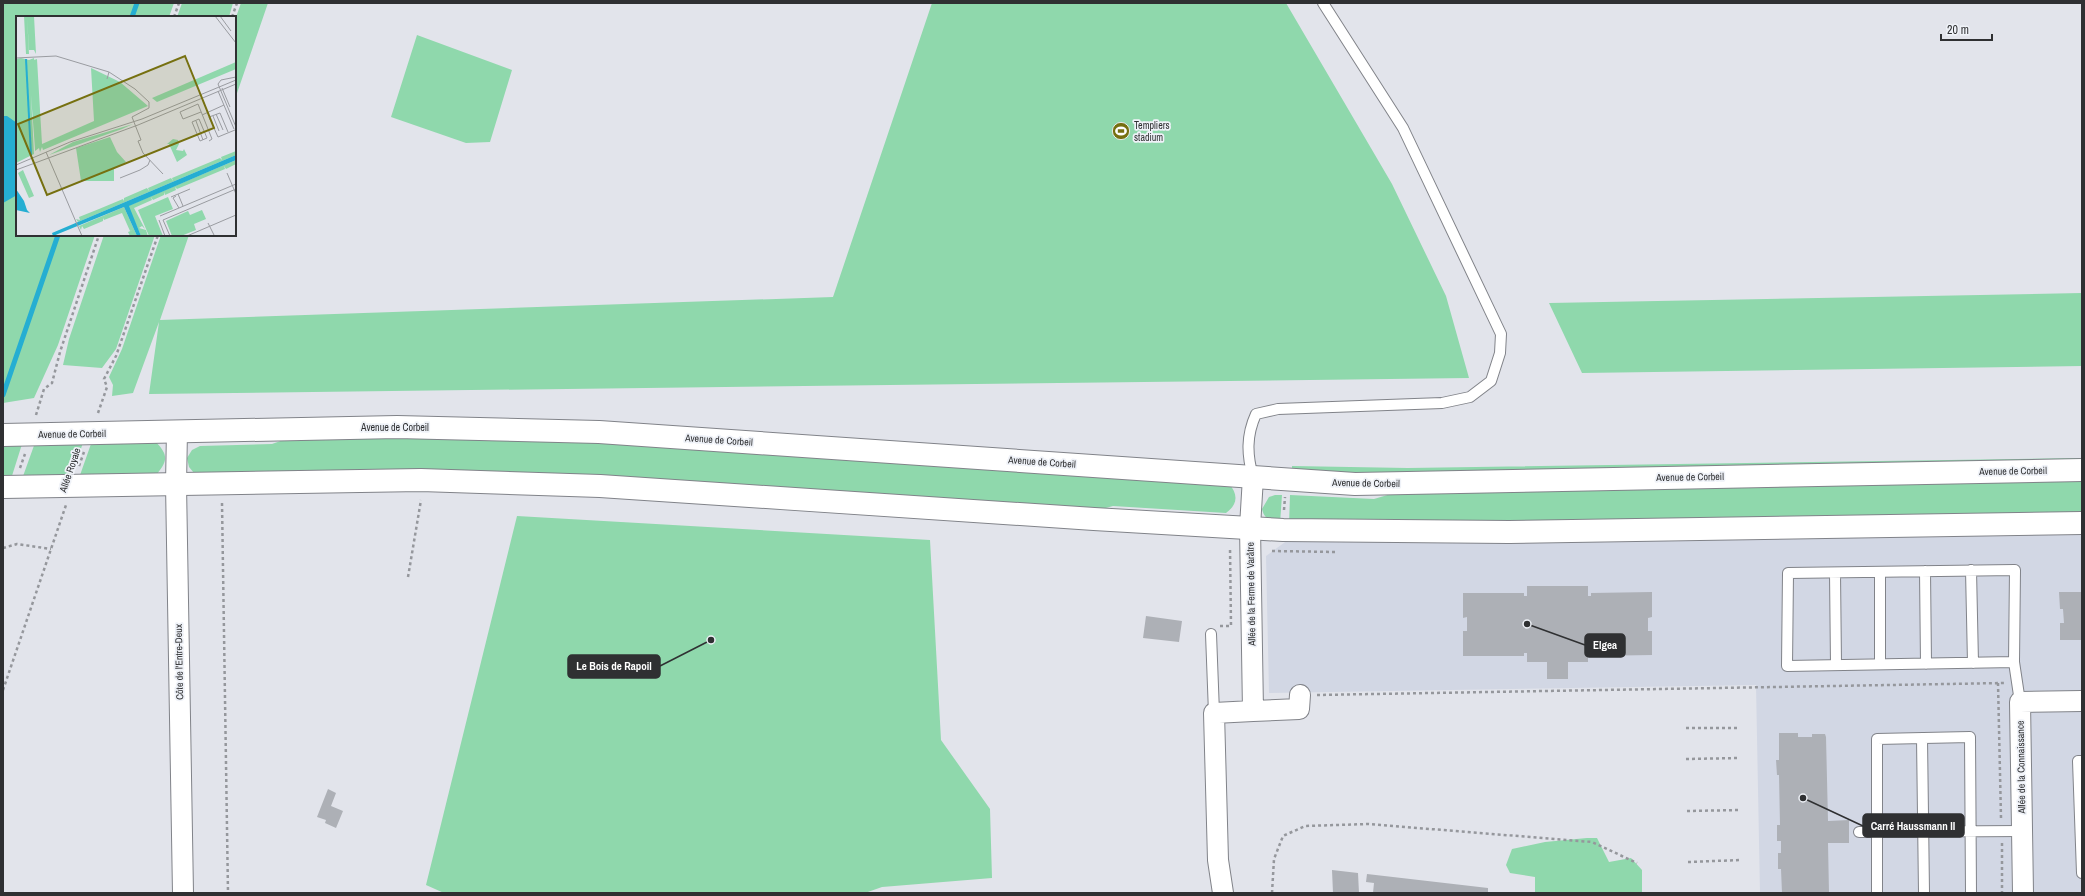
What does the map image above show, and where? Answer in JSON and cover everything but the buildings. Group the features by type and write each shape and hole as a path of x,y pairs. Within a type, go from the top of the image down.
{"main road":[{"name":"Avenue de Corbeil","path":"3,434 397,427 599,432 1355,484 2082,470"},
{"path":"9,487 69,496 176,484 421,480 600,486 1283,530 1509,532 2082,523"}],"street":[{"name":"Côte de l'Entre-Deux","path":"177,431 176,484 183,893"},
{"name":"Allée de la Ferme de Varâtre","path":"1253,477 1250,527 1253,711"},
{"path":"2019,692 2082,701"},
{"name":"Allée de la Connaissance","path":"2019,692 2023,893"},
{"path":"1222,893 1218,860 1214,712 1299,709 1300,695"}],"lane":[{"path":"1253,477 1248,454 1251,425 1256,414 1278,409 1442,403 1470,397 1491,381 1500,353 1500,334 1403,128 1323,3"},
{"path":"1971,570 1973,663"},
{"path":"2014,662 1787,666 1788,574 2015,570 2014,662 2019,692"},
{"path":"1925,571 1926,664"},
{"path":"1880,572 1880,664"},
{"path":"1835,573 1836,665"},
{"path":"1211,634 1214,712"},
{"path":"1877,893 1877,739 1970,737 1972,893"},
{"path":"1922,738 1924,893"},
{"path":"2082,761 2078,761 2082,874"},
{"path":"1858,832 2022,831"}],"path":[{"path":"174,16 179,3"},
{"path":"232,16 237,3"},
{"path":"9,487 32,434 35,424 36,410 44,389 52,383 60,352 100,236"},
{"name":"Allée Royale","path":"3,690 107,387 104,379 116,356 158,236"},
{"path":"1283,530 1286,480"},
{"path":"59,504 69,496"},
{"path":"414,499 428,499"},
{"path":"408,577 421,499"},
{"path":"214,502 230,502"},
{"path":"222,502 228,893"},
{"path":"3,548 17,544 51,550"},
{"path":"1211,634 1211,626 1231,626 1230,547 1222,547"},
{"path":"1998,683 2002,893"},
{"path":"1300,695 1998,683 2019,692"},
{"path":"1686,728 1739,728"},
{"path":"1686,759 1740,758"},
{"path":"1687,811 1740,810"},
{"path":"1272,893 1274,859 1283,836 1305,826 1368,824 1592,842 1637,863"},
{"path":"1688,862 1741,860"}],"shaded area":[{"path":"2082,532 2082,893 1760,893 1756,685 1269,693 1266,556 1288,540"}],"green space":[{"path":"3,3 174,3 169,16 16,16 16,236 95,236 58,345 34,398 3,403"},
{"path":"182,3 233,3 229,16 177,16"},
{"path":"241,3 268,3 236,96 236,17"},
{"path":"932,3 1286,3 1392,184 1446,296 1469,378 149,394 159,322 133,393 112,396 113,385 109,377 122,349 161,236 189,236 160,320 833,297"},
{"path":"417,35 512,70 490,142 466,143 391,117"},
{"path":"104,236 155,236 116,349 102,368 63,365 69,339"},
{"path":"2082,293 2082,366 1582,373 1549,303"},
{"path":"513,436 1229,484 1234,492 1235,500 1233,507 1226,513 1113,506 1095,511 194,473 189,467 187,458 192,450 200,446 272,444 289,438"},
{"path":"36,440 84,440 71,477 22,479"},
{"path":"3,441 23,441 11,479 3,479"},
{"path":"92,441 156,442 163,451 165,461 157,474 79,478"},
{"path":"2082,458 2082,463 1403,474 1292,471 1292,466 1408,468"},
{"path":"2082,480 2082,517 1289,525 1290,495 1374,499 1401,491"},
{"path":"1282,495 1280,524 1271,521 1266,517 1262,509 1269,497"},
{"path":"517,516 930,540 941,740 990,809 992,878 882,887 865,893 444,893 426,885"},
{"path":"1597,838 1609,862 1631,858 1642,870 1642,893 1535,893 1535,877 1510,873 1506,865 1512,849 1545,842"}],"water":[{"path":"3,116 7,116 16,122 16,196 3,203"}],"waterway":[{"path":"132,16 137,3"},
{"path":"3,395 58,236"}],"place":[{"name":"Templiers stadium","path":"1121,131"},
{"name":"Elgea","path":"1527,624"},
{"name":"Le Bois de Rapoil","path":"711,640"},
{"name":"Carré Haussmann II","path":"1803,798"}]}
